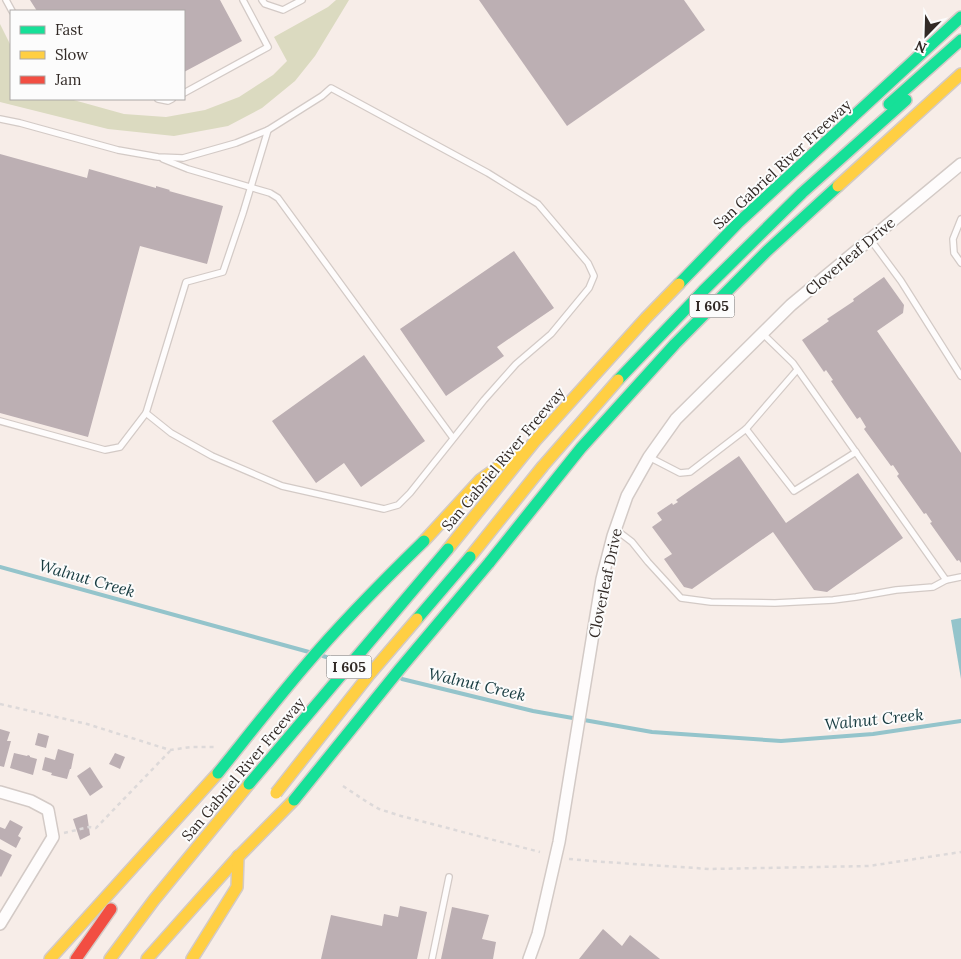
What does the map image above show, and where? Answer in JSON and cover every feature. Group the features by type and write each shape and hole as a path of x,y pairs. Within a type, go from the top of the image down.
{"highway":[{"name":"San Gabriel River Freeway","path":"110,959 154,900 249,784 450,547 535,441 646,318 739,222 961,17"},
{"path":"450,547 470,542 535,462 607,379 745,236 961,40"},
{"path":"266,826 274,802 369,675 470,557 549,458 624,374 703,291 802,193 961,51"},
{"name":"I 605","path":"147,959 238,856 294,800 581,448 675,344 767,251 961,74"},
{"path":"50,959 218,773 335,630 424,541 480,480 535,441"},
{"path":"76,959 165,831"},
{"path":"192,959 237,887 238,856"}],"street":[{"name":"Cloverleaf Drive","path":"530,959 538,934 559,842 602,579 615,529 627,496 649,457 676,419 790,305 961,164"},
{"path":"0,792 31,801 48,810 53,837 0,924"}],"lane":[{"path":"185,92 268,47 243,0"},
{"path":"262,0 265,4 283,10 302,0"},
{"path":"0,119 118,150 158,157 184,158 236,143 268,130 332,88 488,173 538,204 588,264 594,276 589,288 551,334 516,364 398,505 384,509 282,486 212,456 171,433 146,413"},
{"path":"0,420 105,450 120,447 146,413 186,282 223,272 268,130"},
{"path":"158,157 188,169 270,193 278,198 453,438"},
{"path":"961,219 953,239 954,253 961,263"},
{"path":"870,239 901,281 961,376"},
{"path":"762,333 793,363 946,580"},
{"path":"649,457 680,473 690,472 746,430 797,370"},
{"path":"746,430 794,491 856,452"},
{"path":"615,529 632,542 681,598 711,602 775,603 833,600 896,590 932,587 946,580 961,577"},
{"path":"432,959 449,877"}],"path":[{"path":"0,704 87,724 170,750 191,747 217,747"},
{"path":"52,835 78,831 89,827 96,828 170,750"},
{"path":"344,786 386,812 540,852"},
{"path":"569,858 720,869 869,866 961,852"}],"green space":[{"path":"336,0 349,0 315,56 295,81 262,108 228,126 174,136 108,129 0,102 0,24 10,44 10,100 74,100 124,114 166,117 205,110 239,97 273,75 287,61 274,37 328,7"}],"water":[{"path":"961,618 961,679 951,620"}],"building":[{"path":"30,0 220,0 242,41 185,71 185,10 36,10"},
{"path":"479,0 684,0 705,30 567,126"},
{"path":"0,154 87,178 89,169 223,206 207,264 140,246 88,437 0,413"},
{"path":"514,251 554,308 497,347 504,356 446,396 400,329"},
{"path":"884,277 904,305 903,313 877,331 961,453 961,563 959,560 957,561 930,523 932,522 926,513 924,514 897,476 899,474 893,465 891,466 864,429 866,427 860,417 857,419 831,381 833,380 826,370 824,372 802,340"},
{"path":"364,355 425,441 361,487 344,463 316,483 272,421"},
{"path":"739,456 786,523 858,473 903,538 827,592 814,590 773,532 692,589 684,587 664,559 672,554 652,527 662,520 657,513 672,503 673,505 678,502 676,500"},
{"path":"0,729 10,732 7,741 11,741 4,767 0,766"},
{"path":"38,733 49,736 46,748 35,745"},
{"path":"58,749 74,754 67,779 51,775 52,773 42,770 45,757 55,760"},
{"path":"14,753 28,755 37,759 33,775 10,768"},
{"path":"115,753 125,757 120,769 109,764"},
{"path":"90,767 103,787 90,796 77,776"},
{"path":"87,814 90,835 80,840 73,819"},
{"path":"10,820 23,827 18,836 21,838 16,848 0,839 0,827 5,829"},
{"path":"0,849 12,855 1,877 0,876"},
{"path":"400,906 427,912 417,959 321,959 331,915 382,926 384,914 398,917"},
{"path":"452,907 489,915 482,939 496,942 493,959 441,959"},
{"path":"603,929 622,946 630,935 660,959 579,959"}],"waterway":[{"name":"Walnut Creek","path":"0,567 309,652"},
{"name":"Walnut Creek","path":"323,656 342,662"},
{"name":"Walnut Creek","path":"402,679 533,711 652,732 781,741 873,734 961,721"}],"traffic: fast":[{"path":"679,284 739,222 961,17"},
{"path":"889,104 961,40"},
{"path":"618,380 703,291 802,193 906,100"},
{"path":"489,563 581,448 675,344 767,251 838,186"},
{"path":"218,773 319,650 363,602 424,541"},
{"path":"249,784 448,549"},
{"path":"417,619 470,557"},
{"path":"294,800 399,670 489,563"}],"traffic: slow":[{"path":"838,186 961,74"},
{"path":"448,549 535,441 679,284"},
{"path":"470,557 543,466 618,380"},
{"path":"424,541 480,480 515,455"},
{"path":"276,793 369,675 417,619"},
{"path":"50,959 218,773"},
{"path":"110,959 154,900 249,784"},
{"path":"147,959 237,858 294,800"},
{"path":"192,959 237,887 238,856"}],"traffic: jam":[{"path":"76,959 111,909"}]}
